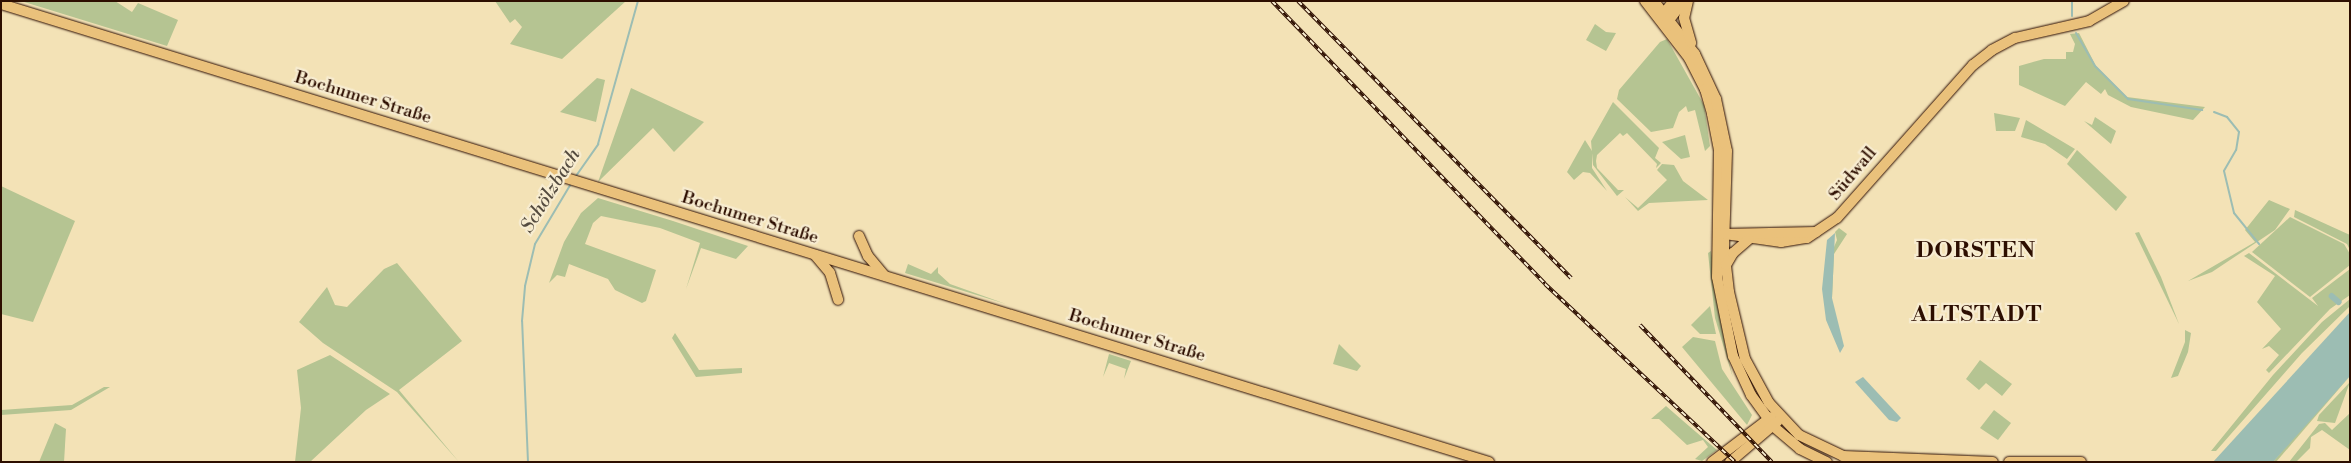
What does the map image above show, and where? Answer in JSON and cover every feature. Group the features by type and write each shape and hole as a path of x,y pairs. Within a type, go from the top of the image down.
{"main road":[{"path":"1645,1 1665,19 1695,54 1713,86 1727,151 1719,234 1726,266 1734,322 1745,359 1759,389 1780,416 1810,443 1843,456 1993,462"},
{"path":"1654,1 1697,73 1712,114 1718,151 1719,292 1732,356 1766,418 1774,427 1800,448 1827,462"},
{"path":"1665,19 1674,1"},
{"path":"1665,19 1684,1"},
{"path":"1688,1 1684,18 1695,54"},
{"name":"Südwall","path":"1719,234 1749,240 1791,240 1816,232 1837,218 1911,133 1992,50 2015,38 2089,21 2124,1"},
{"name":"Bochumer Straße","path":"1,4 1489,462"},
{"path":"1719,234 1816,232"},
{"path":"858,236 868,256 884,276"},
{"path":"1726,266 1732,254 1749,240"},
{"path":"814,254 830,273 838,300"},
{"path":"1712,462 1766,418 1780,416"},
{"path":"1730,462 1774,427 1780,416"},
{"path":"2009,462 2081,462"}],"green space":[{"path":"21,1 115,1 132,12 138,3 178,20 167,46"},
{"path":"495,1 626,1 562,59 510,44 522,27 515,19 510,23"},
{"path":"1595,24 1606,32 1616,33 1606,51 1586,40"},
{"path":"2079,33 2096,66 2127,97 2205,107 2193,120 2131,107 2108,95 2105,89 2101,94 2086,82 2065,106 2019,85 2019,66 2044,59 2066,59 2066,52 2073,52 2075,44 2070,34"},
{"path":"1667,39 1704,105 1710,146 1705,151 1695,110 1688,112 1686,106 1679,112 1673,128 1651,132 1617,99 1619,90 1660,42"},
{"path":"597,78 605,80 596,122 560,112"},
{"path":"631,88 704,122 674,152 653,128 598,182"},
{"path":"1613,102 1659,148 1655,158 1661,163 1656,168 1657,164 1627,133 1623,136 1620,133 1597,155 1596,161 1597,168 1618,190 1624,190 1617,196 1593,165 1591,141"},
{"path":"1994,113 2020,118 2015,131 1996,131"},
{"path":"2095,117 2116,131 2111,144 2084,121 2092,125"},
{"path":"2026,120 2075,149 2067,159 2045,144 2021,137"},
{"path":"1685,135 1690,157 1681,159 1662,142"},
{"path":"1585,140 1592,151 1592,168 1607,191 1590,173 1583,172 1574,180 1567,172"},
{"path":"2077,150 2127,197 2116,211 2067,164"},
{"path":"1662,164 1674,165 1683,181 1708,200 1649,203 1638,211 1625,197 1638,208 1667,180 1657,170"},
{"path":"1,186 75,221 33,322 1,314"},
{"path":"598,198 748,246 736,259 701,248 686,289 700,243 660,228 601,216 593,223 585,244 656,270 646,301 642,303 615,290 608,279 569,264 565,277 557,275 549,283 564,242 581,213"},
{"path":"2269,200 2290,209 2275,230 2212,272 2188,281 2255,242 2245,230"},
{"path":"2295,210 2350,235 2350,250 2347,244 2294,217"},
{"path":"2290,217 2344,244 2350,254 2350,265 2310,297 2252,252"},
{"path":"1839,228 1847,234 1834,254 1832,298 1831,254 1837,240 1835,232"},
{"path":"2139,232 2161,277 2179,324 2135,233"},
{"path":"1711,251 1725,345 1733,378 1715,318 1708,253"},
{"path":"2249,253 2318,306 2312,298 2350,269 2350,295 2330,309 2269,373 2266,370 2279,355 2269,346 2262,349 2281,329 2257,302 2275,276 2244,256"},
{"path":"397,263 462,341 399,390 459,462 397,392 323,343 299,322 327,287 335,305 347,307 384,269"},
{"path":"908,264 931,274 938,267 938,273 950,284 1006,304 905,273"},
{"path":"2350,299 2350,306 2302,353 2216,451 2211,451 2273,375 2322,322"},
{"path":"1710,306 1716,334 1700,334 1691,325"},
{"path":"2185,330 2191,333 2188,352 2178,376 2171,378 2185,342"},
{"path":"675,333 699,370 742,368 742,373 696,377 672,338"},
{"path":"1693,337 1715,341 1722,369 1752,415 1747,425 1682,347"},
{"path":"1339,344 1361,366 1357,371 1333,364"},
{"path":"1109,354 1131,361 1124,379 1126,369 1109,363 1103,377"},
{"path":"330,355 390,394 366,410 310,462 295,462 301,408 297,370"},
{"path":"1980,360 2012,384 2002,396 1986,383 1979,390 1966,379"},
{"path":"2350,376 2276,462 2273,462 2307,421"},
{"path":"2350,382 2335,423 2317,421 2319,415"},
{"path":"104,387 110,387 71,410 1,415 1,410 72,405"},
{"path":"1666,406 1717,450 1702,461 1695,459 1708,447 1703,440 1687,445 1659,419 1651,419"},
{"path":"1994,410 2011,423 1998,440 1980,428"},
{"path":"2350,413 2350,450 2322,430 2311,437 2310,448 2297,461 2289,462 2319,424 2325,423 2332,430"},
{"path":"55,423 66,429 64,462 39,462"}],"water":[{"path":"1835,233 1832,298 1844,346 1840,353 1826,320 1822,289 1827,240"},
{"path":"2350,312 2350,376 2273,462 2213,462"},
{"path":"1863,377 1901,418 1897,422 1889,420 1855,382"}],"waterway":[{"name":"Schölzbach","path":"576,176 598,144 638,1"},
{"name":"Schölzbach","path":"2072,1 2072,16"},
{"name":"Schölzbach","path":"2076,33 2095,66 2128,99 2202,110"},
{"name":"Schölzbach","path":"2214,112 2227,117 2239,132 2236,150 2224,171 2234,213 2259,244"},
{"name":"Schölzbach","path":"528,462 522,321 525,286 535,244 572,182"},
{"name":"Schölzbach","path":"2332,296 2339,302"}],"railway":[{"path":"1272,1 1545,284 1735,462"},
{"path":"1298,1 1571,278"},
{"path":"1640,325 1772,462"}],"district":[{"name":"DORSTEN","path":"1976,251"},
{"name":"ALTSTADT","path":"1977,315"}]}
